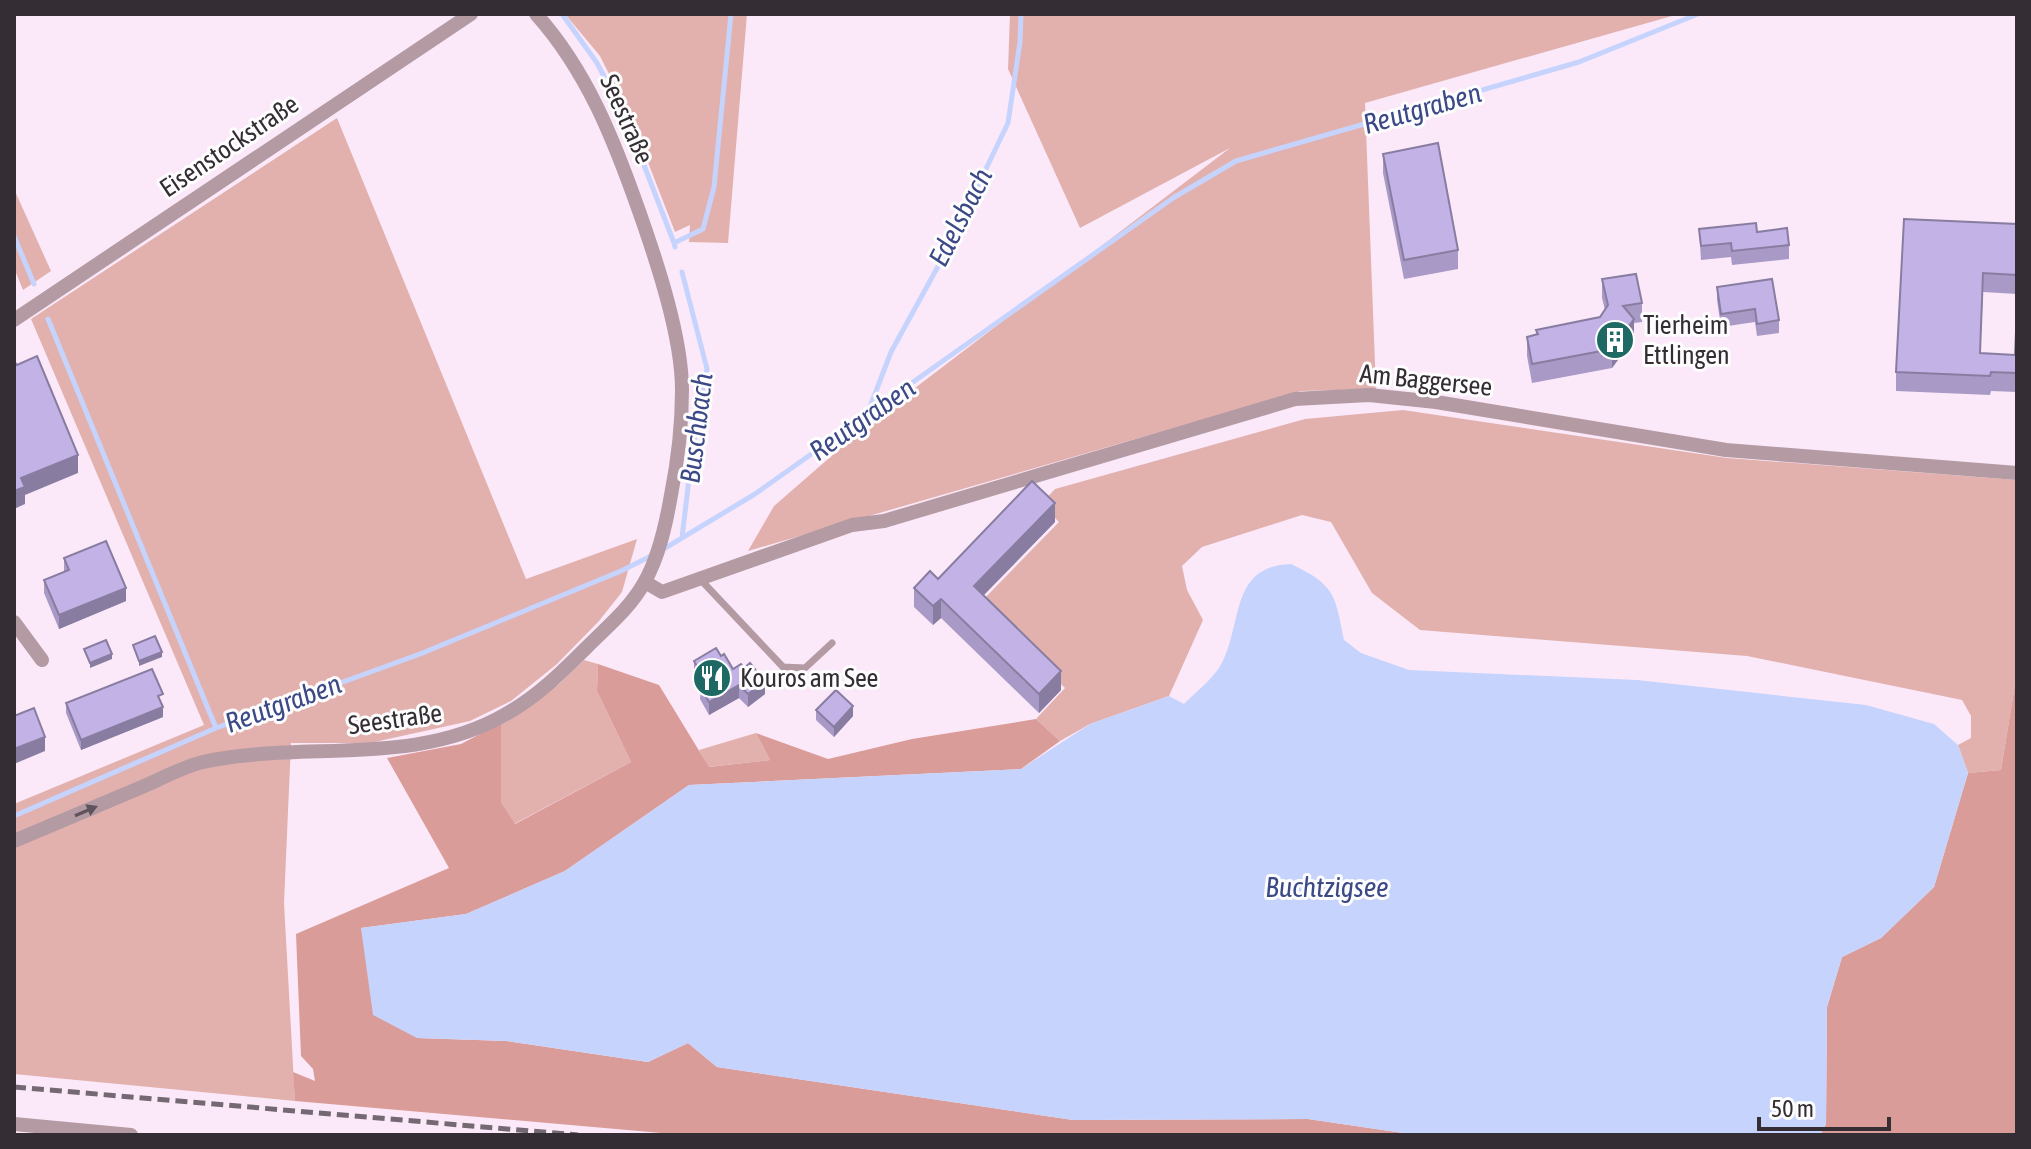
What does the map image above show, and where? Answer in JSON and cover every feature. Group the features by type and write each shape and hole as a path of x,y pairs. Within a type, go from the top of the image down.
{"street":[{"name":"Eisenstockstraße","path":"14,320 471,14"},
{"name":"Seestraße","path":"14,841 200,763 256,754 368,751 422,744 465,733 507,714 556,678 627,607 648,575 660,543 680,449 682,387 674,332 648,236 618,150 598,105 577,69 536,14"},
{"name":"Am Baggersee","path":"698,577 852,525 884,521 1295,399 1369,395 1436,402 1726,450 2017,473"},
{"path":"648,575 662,592 698,577"},
{"path":"14,622 42,660"},
{"path":"14,1124 131,1135"}],"lane":[{"path":"698,577 783,667 805,668 832,643"}],"shaded area":[{"path":"565,14 747,14 728,243 689,242 690,225 675,232 630,116 600,56"},
{"path":"1010,14 1679,14 1365,103 1376,389 1301,391 748,551 774,506 873,420 1230,148 1080,228 1008,69"},
{"path":"337,118 526,579 637,539 622,592 557,664 511,701 470,721 370,743 291,743 284,903 295,1101 14,1074 14,804 204,725 31,319"},
{"path":"14,189 51,271 23,290 14,268"},
{"path":"1403,410 1727,458 2017,480 2017,672 2001,770 1968,773 1958,745 1971,738 1971,716 1962,700 1747,656 1420,630 1372,593 1331,522 1302,515 1202,547 1182,566 1187,590 1203,620 1169,696 1090,724 1060,741 1036,719 1065,688 979,604 1059,522 1041,504 1055,489 1305,419"},
{"path":"584,660 598,664 597,691 631,762 514,824 501,802 501,723 559,684"},
{"path":"598,664 659,685 709,767 770,760 756,733 828,759 912,739 1036,719 1060,741 1021,769 689,785 565,871 466,914 361,928 417,1038 507,1041 648,1062 688,1043 717,1067 1073,1120 1308,1119 1417,1135 684,1135 295,1101 293,1072 315,1081 313,1069 301,1056 296,934 449,868 387,758 461,744 501,723 501,802 515,824 631,762 597,691"},
{"path":"2017,672 2017,1135 1820,1135 1826,1124 1827,1007 1842,957 1881,938 1934,887 1968,773 2001,770"},
{"path":"756,733 770,760 708,767 699,750"}],"water":[{"name":"Buchtzigsee","path":"1291,564 1317,578 1331,593 1344,640 1361,653 1409,670 1637,680 1866,705 1934,724 1958,745 1968,773 1934,887 1881,938 1842,957 1827,1007 1826,1124 1820,1135 1417,1135 1308,1119 1073,1120 717,1067 688,1043 648,1062 507,1041 417,1038 373,1015 361,928 466,914 565,871 689,785 1021,769 1090,724 1169,696 1184,704 1219,668 1227,652 1240,602 1256,575 1271,567"}],"building":[{"path":"1438,143 1458,250 1404,260 1383,154"},
{"path":"1904,219 2017,224 2017,275 1983,273 1980,353 2015,355 2017,308 2017,373 1991,372 1990,376 1896,372"},
{"path":"1756,223 1757,232 1787,228 1789,245 1732,251 1731,243 1701,246 1699,229"},
{"path":"1636,274 1642,303 1623,306 1634,319 1612,349 1532,364 1527,337 1538,334 1536,330 1600,317 1608,305 1602,279"},
{"path":"1772,279 1779,320 1757,324 1755,309 1721,314 1717,287"},
{"path":"37,356 78,455 21,478 25,487 14,491 14,361 17,365"},
{"path":"1032,481 1055,503 974,586 1061,671 1039,694 941,599 933,606 914,588 930,571 938,579"},
{"path":"106,541 126,588 59,615 44,580 69,570 64,558"},
{"path":"155,636 162,652 139,661 133,645"},
{"path":"106,640 112,654 90,663 84,649"},
{"path":"716,648 721,656 724,654 733,669 741,664 744,668 750,663 765,682 748,694 739,685 709,702 700,687 707,684 694,661"},
{"path":"152,669 163,694 158,696 163,707 81,740 66,703"},
{"path":"836,690 853,706 834,727 816,710"},
{"path":"34,708 45,737 14,749 14,716"}],"waterway":[{"path":"562,14 597,63 625,116 674,243"},
{"name":"Buschbach","path":"675,247 674,243 703,229 714,187 731,14"},
{"name":"Edelsbach","path":"868,412 891,352 947,250 1008,123 1021,14"},
{"name":"Reutgraben","path":"662,550 755,494 1173,198 1236,161 1579,62 1698,14"},
{"path":"14,236 34,284"},
{"name":"Buschbach","path":"682,272 707,369 692,453 682,538"},
{"path":"48,319 216,728"},
{"name":"Reutgraben","path":"14,816 216,728 420,654 653,555"}],"railway":[{"path":"14,1087 578,1135"}],"place":[{"name":"Tierheim Ettlingen","path":"1615,340"},
{"name":"Kouros am See","path":"712,678"}]}
